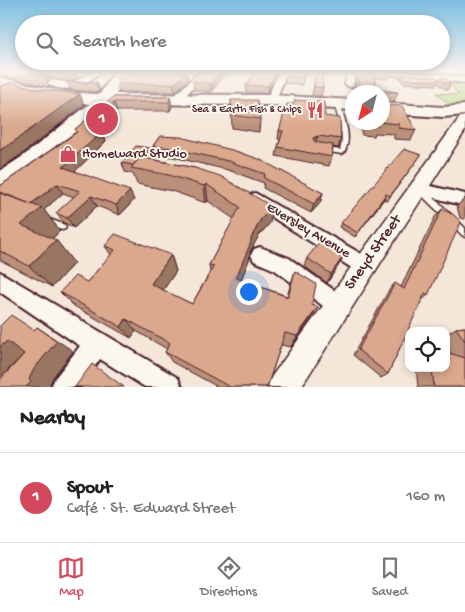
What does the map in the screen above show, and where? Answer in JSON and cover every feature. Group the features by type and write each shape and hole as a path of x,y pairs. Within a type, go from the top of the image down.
{"highway":[{"path":"34,90 83,99 104,100 271,100 345,104"},
{"path":"0,183 31,161 104,100 110,90"},
{"path":"390,109 463,114"}],"street":[{"path":"45,91 50,90"},
{"path":"176,99 185,90"},
{"path":"271,100 275,90"},
{"name":"Sneyd Street","path":"283,387 418,188 463,114"},
{"path":"418,188 465,200"},
{"name":"Eversley Avenue","path":"240,189 365,266"},
{"path":"260,255 282,264 338,305"},
{"path":"0,281 97,344 169,387"},
{"path":"64,387 97,344"}],"lane":[{"path":"316,148 342,152 344,150 345,130"},
{"path":"418,188 465,233"},
{"path":"36,217 62,227"}],"green space":[{"path":"455,90 465,90 465,104 450,105 436,93 459,95"}],"building":[{"path":"0,90 47,90 80,94 13,142 0,150"},
{"path":"114,97 170,97 169,102 114,102 92,131 102,132 63,167 130,191 116,205 91,196 67,218 56,213 80,191 57,184 31,204 0,192 0,186 77,132 75,129"},
{"path":"231,100 257,100 260,119 232,115"},
{"path":"295,100 324,102 325,116 340,118 341,139 318,136 313,138 315,142 333,145 332,157 278,147 283,131 279,131 287,104 294,104"},
{"path":"390,105 402,106 416,130 399,128 399,124 390,123"},
{"path":"160,136 180,137 259,159 323,193 314,204 264,178 265,174 228,161 171,148 153,146"},
{"path":"136,146 150,148 133,165 122,163"},
{"path":"404,149 421,155 390,196 386,194 358,233 341,223"},
{"path":"140,157 195,168 220,176 273,207 261,219 236,278 288,297 295,271 316,284 312,305 318,307 297,336 285,333 267,387 230,387 165,352 170,343 126,319 121,327 60,292 75,276 87,282 115,250 105,246 115,234 171,255 151,284 192,304 214,266 209,265 240,207 206,184 204,186 169,175 131,168"},
{"path":"0,193 42,208 21,225 56,240 29,266 0,251"},
{"path":"442,209 454,215 461,222 428,295 425,293 409,327 405,327 405,337 388,374 358,350 395,283 404,289"},
{"path":"321,240 345,254 331,274 307,258"},
{"path":"11,315 34,330 37,327 57,341 34,369 29,379 31,382 26,387 0,387 0,380 24,354 7,341 0,347 0,326"},
{"path":"465,327 465,341 456,328"},
{"path":"450,353 465,358 465,387 434,387 432,372 450,372"},
{"path":"92,364 124,387 75,387"}],"place":[{"name":"Sea & Earth Fish & Chips","path":"315,110"},
{"name":"Spout","path":"102,119"},
{"name":"Homeward Studio","path":"68,154"}]}
